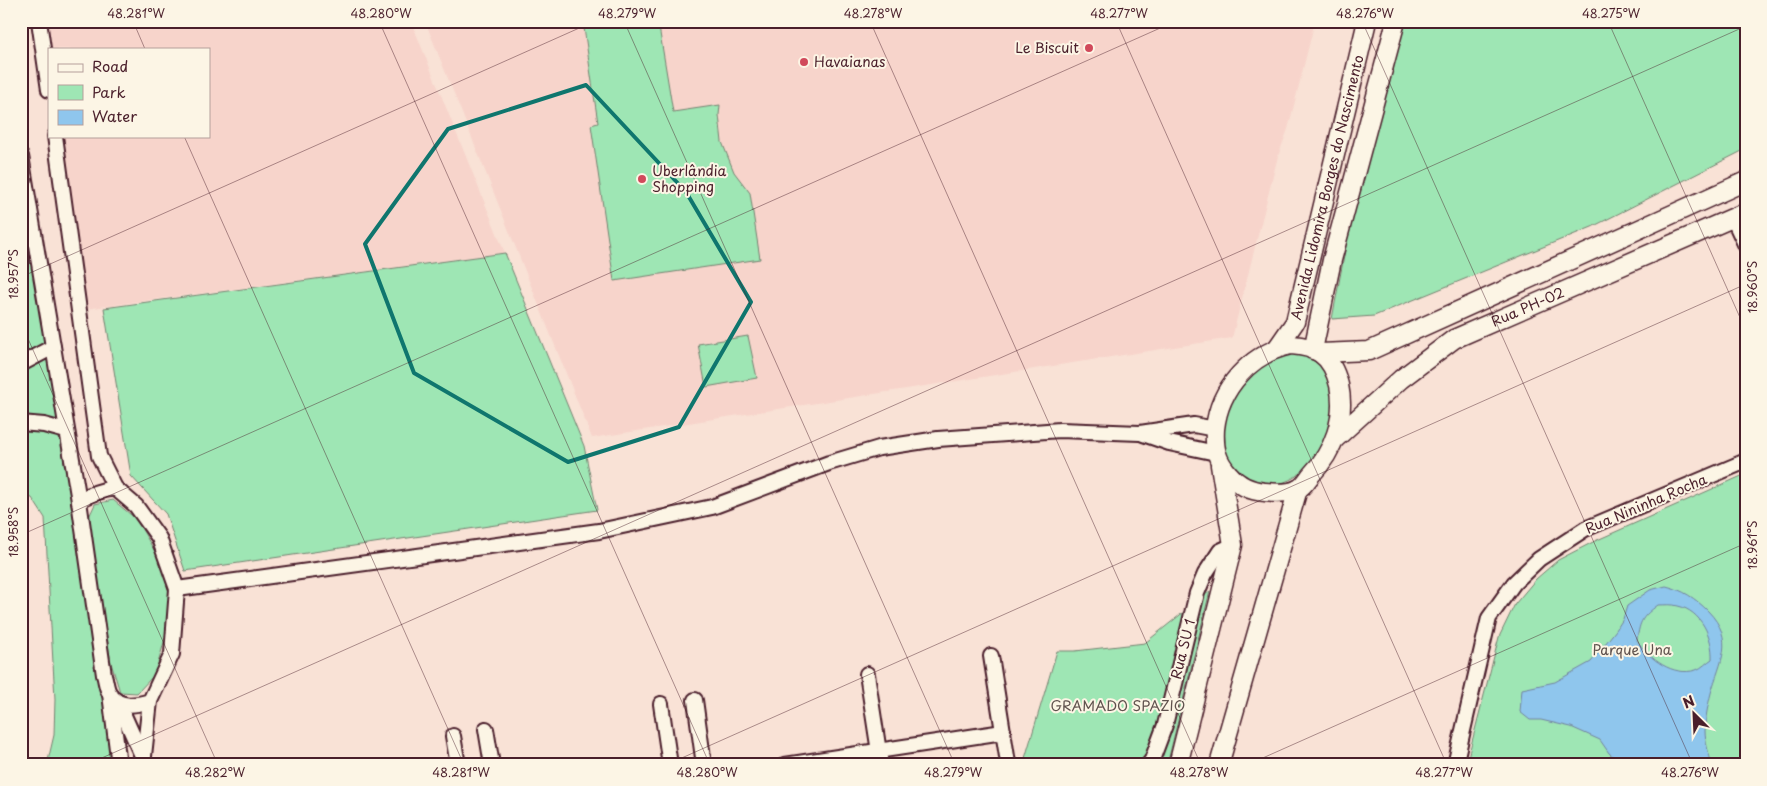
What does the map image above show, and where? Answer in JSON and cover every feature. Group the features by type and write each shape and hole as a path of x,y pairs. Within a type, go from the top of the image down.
{"street":[{"path":"39,21 48,83"},
{"name":"Avenida Lidomira Borges do Nascimento","path":"1277,348 1296,322 1367,21"},
{"name":"Avenida Lidomira Borges do Nascimento","path":"1317,351 1332,260 1396,21"},
{"path":"1362,41 1390,46"},
{"path":"55,138 99,456 115,488 136,506 159,538 177,589 172,654 150,701 143,762"},
{"path":"21,156 79,501 104,675 143,762"},
{"name":"Rua PH-02","path":"1317,351 1369,351 1746,181"},
{"path":"1739,215 1746,246"},
{"name":"Rua PH-02","path":"1335,439 1401,379 1454,339 1739,215"},
{"path":"1178,765 1233,545 1214,441 1217,414 1227,390 1243,370 1277,348 1291,345 1305,347 1317,351 1329,362 1336,374 1342,410 1335,439 1320,465 1298,489 1219,765"},
{"path":"21,364 53,347"},
{"path":"21,423 44,425 66,431"},
{"path":"177,589 598,531 712,507 829,463 887,447 938,439 1060,430 1140,433 1194,425 1215,429"},
{"path":"1140,433 1218,459 1236,482 1256,491 1278,493 1298,489"},
{"name":"Rua Nininha Rocha","path":"1455,765 1489,618 1514,583 1539,559 1585,529 1746,461"},
{"path":"79,501 90,494 115,488"},
{"name":"Rua SU 1","path":"1148,765 1152,760 1165,726 1197,593 1205,574 1220,550 1233,545"},
{"path":"991,656 1008,763"},
{"path":"867,674 882,765"},
{"path":"114,698 133,706 150,701"},
{"path":"114,698 120,765"},
{"path":"695,700 704,765"},
{"path":"661,704 670,765"},
{"path":"486,729 492,765"},
{"path":"785,765 1003,732"},
{"path":"453,736 458,765"}],"highlighted area":[{"path":"586,85 686,192 751,302 679,427 568,462 414,373 365,244 448,129"}],"shaded area":[{"path":"45,21 411,21 505,253 85,309 61,138 210,138 210,48 49,48"},
{"name":"Uberlândia Shopping","path":"425,21 1315,21 1288,129 1278,156 1232,338 592,438"}],"green space":[{"path":"583,21 658,21 673,112 720,105 719,115 722,142 734,172 750,193 760,259 614,281 591,125 598,123"},
{"path":"1389,21 1746,21 1746,149 1592,227 1374,316 1332,319"},
{"path":"21,156 119,765 47,765 54,735 55,699 45,518 32,498 21,494"},
{"path":"505,253 584,446 597,510 185,571 166,514 131,476 104,308"},
{"path":"748,336 757,378 706,387 698,344"},
{"path":"1291,354 1303,355 1313,359 1327,374 1332,394 1331,418 1324,441 1311,462 1294,477 1274,484 1251,480 1235,469 1225,452 1223,427 1227,409 1234,394 1245,380 1266,363"},
{"name":"Parque Una","path":"1746,474 1746,765 1466,765 1499,637 1515,604 1536,579 1558,560 1595,541"},
{"path":"113,500 136,519 158,557 170,594 168,628 155,674 137,693 120,692 111,663 88,519 95,504"},
{"name":"GRAMADO SPAZIO","path":"1210,591 1167,765 1023,765 1057,651 1075,651 1145,643"}],"water":[{"path":"1666,586 1688,595 1708,611 1722,632 1724,641 1723,651 1710,698 1705,726 1706,744 1712,765 1623,765 1609,753 1600,740 1571,727 1541,720 1530,720 1520,712 1522,689 1555,682 1591,662 1616,630 1623,619 1627,606 1650,590","holes":["1658,605 1678,606 1693,613 1708,634 1712,659 1700,668 1687,672 1670,669 1648,654 1637,640 1639,628 1645,616"]}],"place":[{"name":"Le Biscuit","path":"1089,48"},
{"name":"Havaianas","path":"804,62"},
{"name":"Uberlândia Shopping","path":"642,179"}]}
